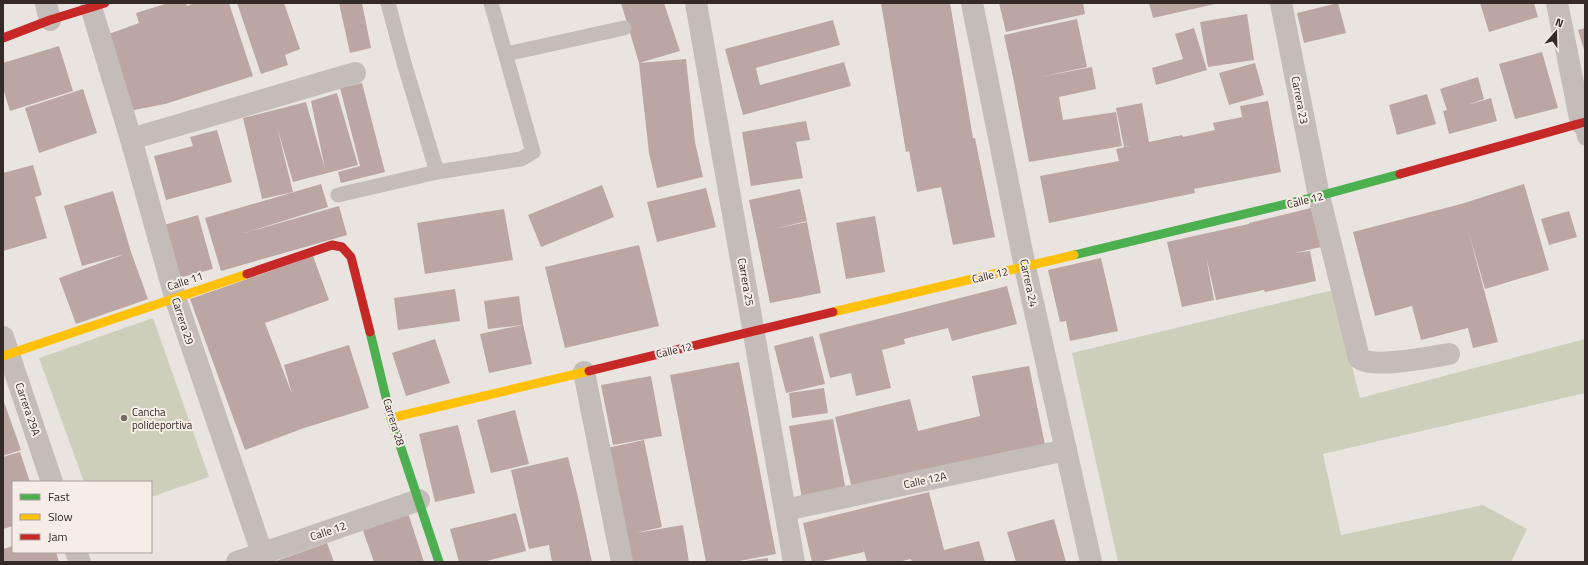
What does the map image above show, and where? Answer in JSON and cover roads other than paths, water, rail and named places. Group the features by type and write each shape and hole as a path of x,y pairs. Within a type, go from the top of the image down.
{"street":[{"name":"Carrera 25","path":"696,3 794,562"},
{"name":"Carrera 24","path":"972,3 1025,267 1091,562"},
{"name":"Carrera 23","path":"1280,3 1320,196 1358,358 1363,362 1377,363 1414,360 1449,354"},
{"path":"1557,3 1584,127"},
{"path":"3,38 48,11 98,5"},
{"name":"Carrera 29","path":"98,5 131,139 175,298 263,558"},
{"path":"131,139 355,73"},
{"name":"Calle 12","path":"391,418 1320,196 1584,127"},
{"name":"Calle 11","path":"5,349 175,298 332,245 342,247 351,257 357,280"},
{"name":"Carrera 28","path":"357,280 391,418 439,562"},
{"name":"Carrera 29A","path":"5,349 52,481"},
{"path":"584,372 622,562"},
{"name":"Calle 12A","path":"785,510 1066,450"},
{"name":"Calle 12","path":"237,562 263,558 419,500"}],"lane":[{"path":"388,3 404,63 437,172"},
{"path":"338,195 437,172 521,159 533,152 492,3"},
{"path":"506,54 624,28"}],"place":[{"name":"Cancha polideportiva","path":"124,418"}]}
